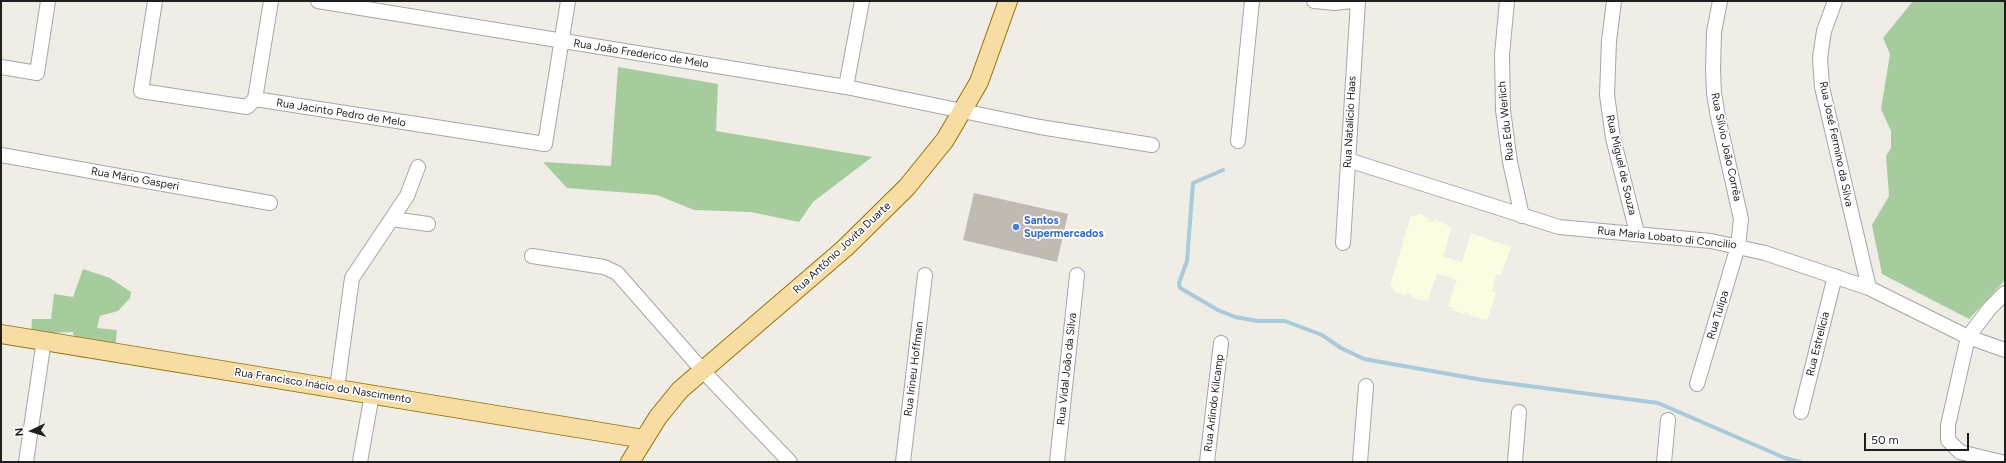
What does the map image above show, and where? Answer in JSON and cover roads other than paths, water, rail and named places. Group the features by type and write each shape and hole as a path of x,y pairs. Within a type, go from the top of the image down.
{"main road":[{"name":"Rua Antônio Jovita Duarte","path":"630,462 668,404 680,390 845,248 907,187 945,140 979,82 1008,1"},
{"name":"Rua Francisco Inácio do Nascimento","path":"1,334 644,439"}],"street":[{"path":"1,67 37,73 48,1"},
{"path":"155,1 141,91 247,107 254,99 271,1"},
{"name":"Rua João Frederico de Melo","path":"318,1 846,87 1040,128 1152,146"},
{"path":"562,41 568,1"},
{"path":"846,87 862,1"},
{"path":"1238,140 1252,1"},
{"path":"1314,1 1336,3 1351,1"},
{"name":"Rua Natalício Haas","path":"1343,243 1358,1"},
{"name":"Rua Edu Werlich","path":"1507,1 1502,55 1503,110 1510,162 1522,216"},
{"name":"Rua Miguel de Souza","path":"1614,1 1607,61 1607,101 1613,138 1637,233"},
{"name":"Rua Sílvio João Corrêa","path":"1720,1 1714,39 1714,93 1741,220 1738,246"},
{"name":"Rua José Fermino da Silva","path":"1835,1 1824,30 1820,58 1822,87 1869,288"},
{"name":"Rua Jacinto Pedro de Melo","path":"254,99 544,144 562,41"},
{"name":"Rua Mário Gasperi","path":"1,155 270,203"},
{"name":"Rua Maria Lobato di Concilio","path":"1348,160 1559,227 1637,233 1711,241 1738,246 1869,288 1968,337 1992,347 2005,350"},
{"path":"337,388 352,278 407,196 418,167"},
{"path":"392,219 428,224"},
{"name":"Rua Tulipa","path":"1697,384 1738,246"},
{"path":"532,256 604,267 617,273 703,371 790,462"},
{"name":"Rua Vidal João da Silva","path":"1057,462 1077,275"},
{"name":"Rua Irineu Hoffman","path":"903,462 925,276"},
{"name":"Rua Estrelícia","path":"1801,412 1835,276"},
{"path":"2002,462 1960,452 1948,440 1948,425 1968,337 1990,308 2005,293"},
{"path":"26,462 44,340"},
{"name":"Rua Arlindo Kilcamp","path":"1207,462 1221,343"},
{"path":"1360,462 1366,386"},
{"path":"360,462 372,394"},
{"path":"1516,462 1519,412"},
{"path":"1664,462 1668,420"}],"waterway":[{"path":"1223,170 1193,183 1187,261 1179,283 1180,288 1218,310 1235,317 1257,321 1285,321 1322,335 1341,348 1364,359 1483,380 1658,403 1785,458 1800,462"}],"place":[{"name":"Santos Supermercados","path":"1016,227"}]}
